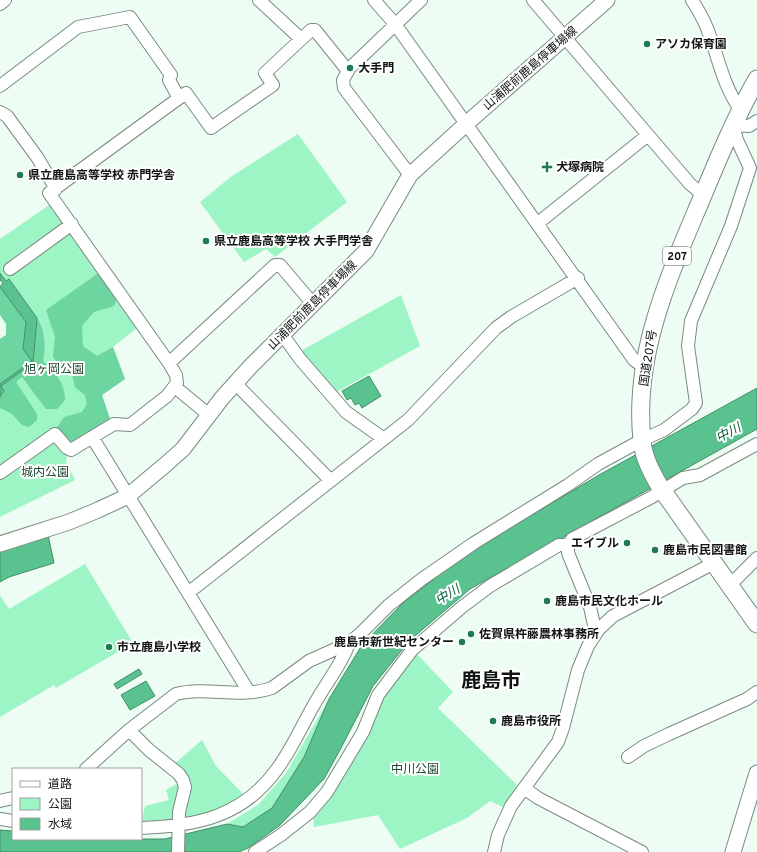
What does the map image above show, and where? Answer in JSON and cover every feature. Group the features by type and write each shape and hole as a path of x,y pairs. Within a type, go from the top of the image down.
{"highway":[{"name":"国道207号","path":"757,79 740,109 666,282 652,331 645,368 640,417 642,442 649,466 661,489 757,624"}],"main road":[{"name":"山浦肥前鹿島停車場線","path":"0,544 69,522 128,496 183,449 235,382 366,251 410,175 607,0"},
{"path":"733,852 757,773"}],"street":[{"path":"0,4 5,0"},
{"path":"259,0 301,39"},
{"path":"374,0 396,24 466,124 578,278 634,360 645,368"},
{"path":"410,175 344,88 343,80 352,66 421,0"},
{"path":"533,0 690,184 703,195"},
{"path":"692,0 710,35 729,92 740,109"},
{"path":"0,86 78,27 130,17 171,75 169,80 179,98"},
{"path":"0,473 56,434 67,448 71,450 114,424 130,425 167,396 177,383 176,375 169,363 49,193 186,93 211,128 273,85 265,73 311,30 315,30 352,66"},
{"path":"0,112 7,116 37,157 56,189"},
{"path":"87,768 129,730 176,694 184,692 234,694 272,688 309,661 349,642 389,605 422,579 474,543 568,485 598,464 664,430 692,409 696,403 688,346 691,321 730,226 750,168 737,140 733,125 749,126 757,121"},
{"path":"538,223 648,135"},
{"path":"10,269 72,224"},
{"path":"169,363 275,265 280,265 313,304"},
{"path":"188,593 408,420 496,328 511,316 578,278"},
{"path":"282,334 300,359 346,412 384,439"},
{"path":"235,382 331,481"},
{"path":"175,387 209,415"},
{"path":"92,437 248,692"},
{"path":"599,629 594,625 590,607 568,553 568,545 572,539 661,489 683,478 700,475 757,444"},
{"path":"254,852 281,835 310,812 327,792 363,732 378,695 412,650 462,607 490,586 559,546 568,545"},
{"path":"730,585 757,558"},
{"path":"494,852 503,820 524,788 558,742 578,670 588,646 599,629 613,616 714,562"},
{"path":"142,828 178,826 202,822 243,803 264,786 278,769 315,702 345,653 349,642"},
{"path":"628,757 644,746 747,699 757,692"},
{"path":"129,730 149,750 179,774 183,780 184,793 178,826 178,852"},
{"path":"524,788 538,798 642,852"},
{"path":"0,800 12,798"},
{"path":"0,819 12,821"}],"green space":[{"path":"298,134 347,202 275,257 266,249 244,262 200,202 232,176"},
{"name":"旭ヶ岡公園","path":"52,203 138,327 113,347 125,379 102,395 110,419 72,446 62,432 56,429 0,468 0,339 31,319 0,278 0,239"},
{"path":"401,295 420,346 333,394 299,352"},
{"name":"城内公園","path":"55,440 67,456 66,462 75,480 0,517 0,479"},
{"path":"85,564 133,643 56,688 54,685 0,717 0,595 9,609"},
{"name":"中川公園","path":"415,652 453,692 438,708 517,785 503,807 490,801 467,818 400,849 378,815 314,827 313,815 380,697"},
{"path":"329,699 304,757 272,808 243,827 227,824 258,805 286,773"},
{"path":"202,740 216,766 245,796 202,818 142,825 145,806 169,800 166,790 185,779 173,765"}],"shaded area":[{"path":"100,272 118,297 114,306 94,312 82,326 83,346 97,356 113,347 125,379 102,395 110,419 72,446 62,432 56,429 64,417 82,412 87,404 85,395 75,387 71,371 61,368 53,357 55,337 46,310"},
{"path":"0,287 26,322 23,349 32,361 0,384 0,339 6,335 6,324 0,315"},
{"path":"37,318 42,327 44,338 43,361 52,369 61,383 65,394 65,400 57,409 46,409 22,377 16,382 37,414 37,420 29,427 22,425 12,414 0,408 0,397 3,395 1,386 33,363"}],"water":[{"path":"0,273 6,281 9,279 37,318 33,363 1,386 4,391 0,397 0,384 32,361 23,349 26,322 0,287 3,283 0,280"},
{"path":"369,376 381,396 362,408 359,403 355,405 351,398 347,400 342,391"},
{"name":"中川","path":"757,388 757,429 470,589 409,641 373,686 324,779 279,826 248,848 239,852 0,852 0,830 12,831 12,840 142,840 165,839 227,824 243,827 272,808 304,757 329,699 362,645 403,603 463,556 599,475"},
{"path":"48,535 54,563 9,577 0,582 0,551"},
{"path":"139,669 142,674 117,689 114,684"},
{"path":"146,681 155,696 130,710 121,695"}],"place":[{"name":"アソカ保育園","path":"647,44"},
{"name":"大手門","path":"350,68"},
{"name":"犬塚病院","path":"547,167"},
{"name":"県立鹿島高等学校 赤門学舎","path":"20,175"},
{"name":"県立鹿島高等学校 大手門学舎","path":"206,241"},
{"name":"エイブル","path":"627,543"},
{"name":"鹿島市民図書館","path":"655,550"},
{"name":"鹿島市民文化ホール","path":"547,601"},
{"name":"佐賀県杵藤農林事務所","path":"471,634"},
{"name":"鹿島市新世紀センター","path":"462,642"},
{"name":"市立鹿島小学校","path":"109,647"},
{"name":"鹿島市役所","path":"493,721"}],"district":[{"name":"鹿島市","path":"491,680"}]}
